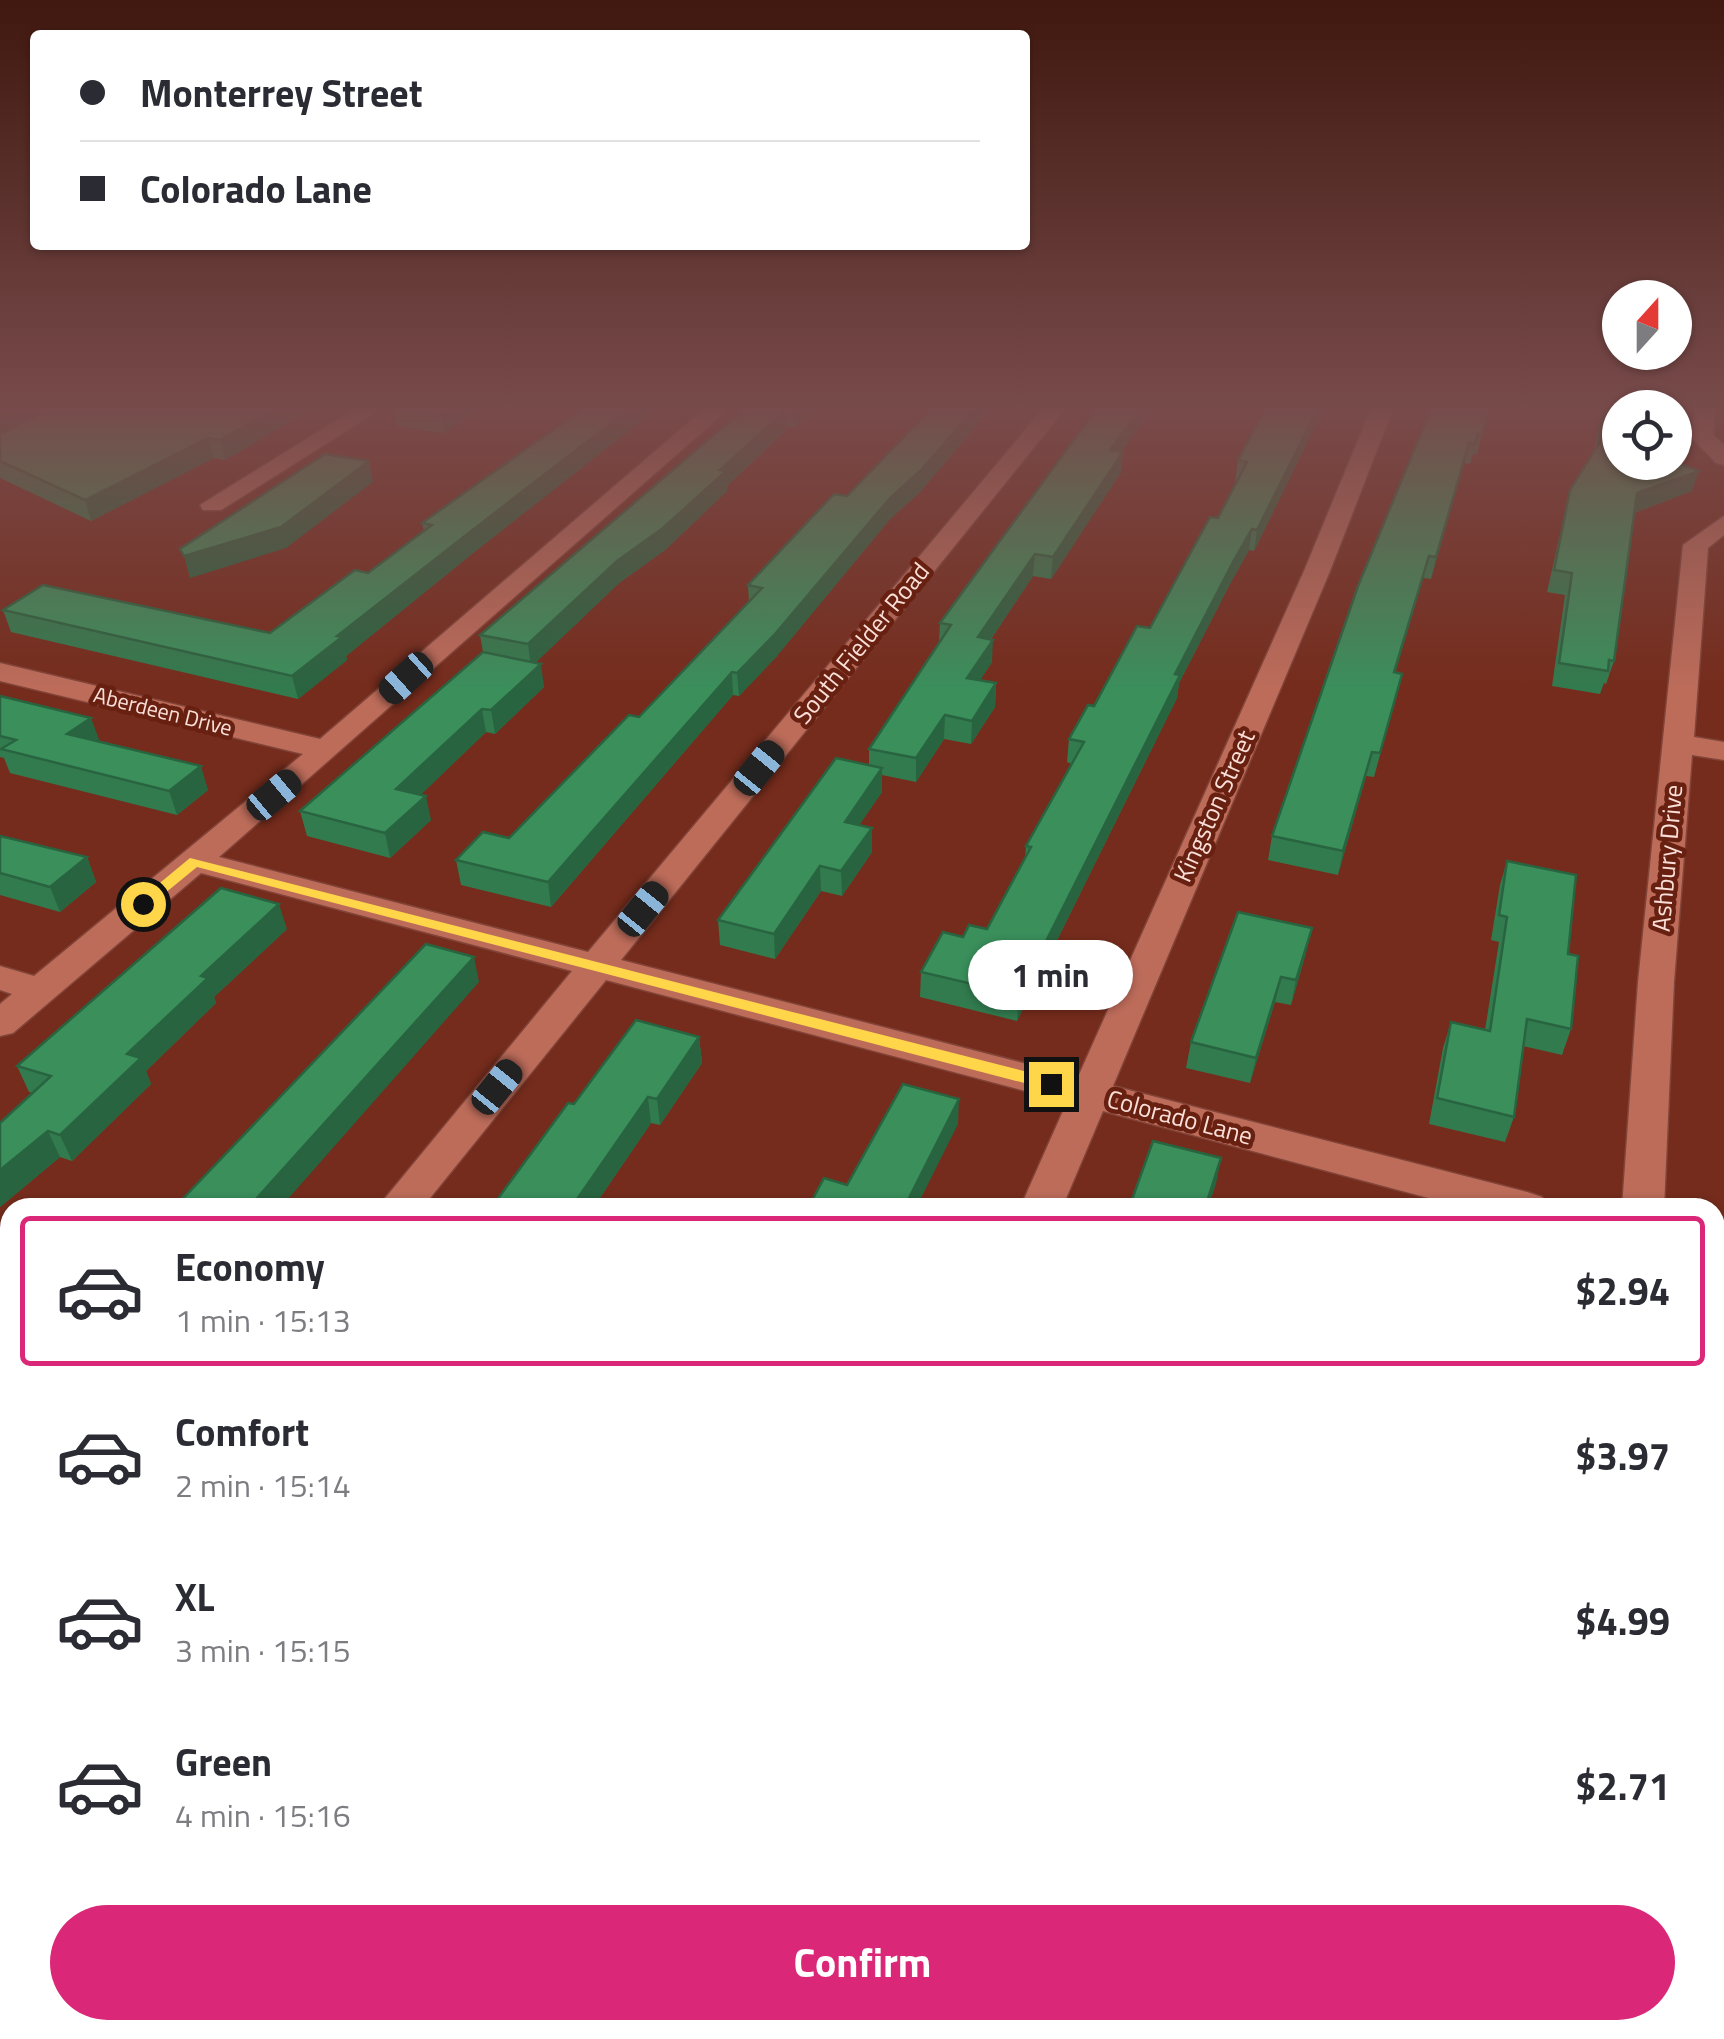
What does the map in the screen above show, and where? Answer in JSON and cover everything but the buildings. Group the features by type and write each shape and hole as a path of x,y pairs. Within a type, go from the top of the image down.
{"street":[{"path":"212,505 222,499"},
{"path":"0,1024 326,750 614,499"},
{"name":"South Fielder Road","path":"406,1198 980,499"},
{"name":"Kingston Street","path":"1046,1198 1345,499"},
{"name":"Ashbury Drive","path":"1644,1198 1656,982 1696,545 1724,523"},
{"name":"Aberdeen Drive","path":"0,672 326,750"},
{"path":"1677,744 1724,751"},
{"name":"Colorado Lane","path":"195,862 1488,1198"},
{"path":"0,978 40,990"}],"route":[{"path":"143,904 195,862 1051,1084"}]}
